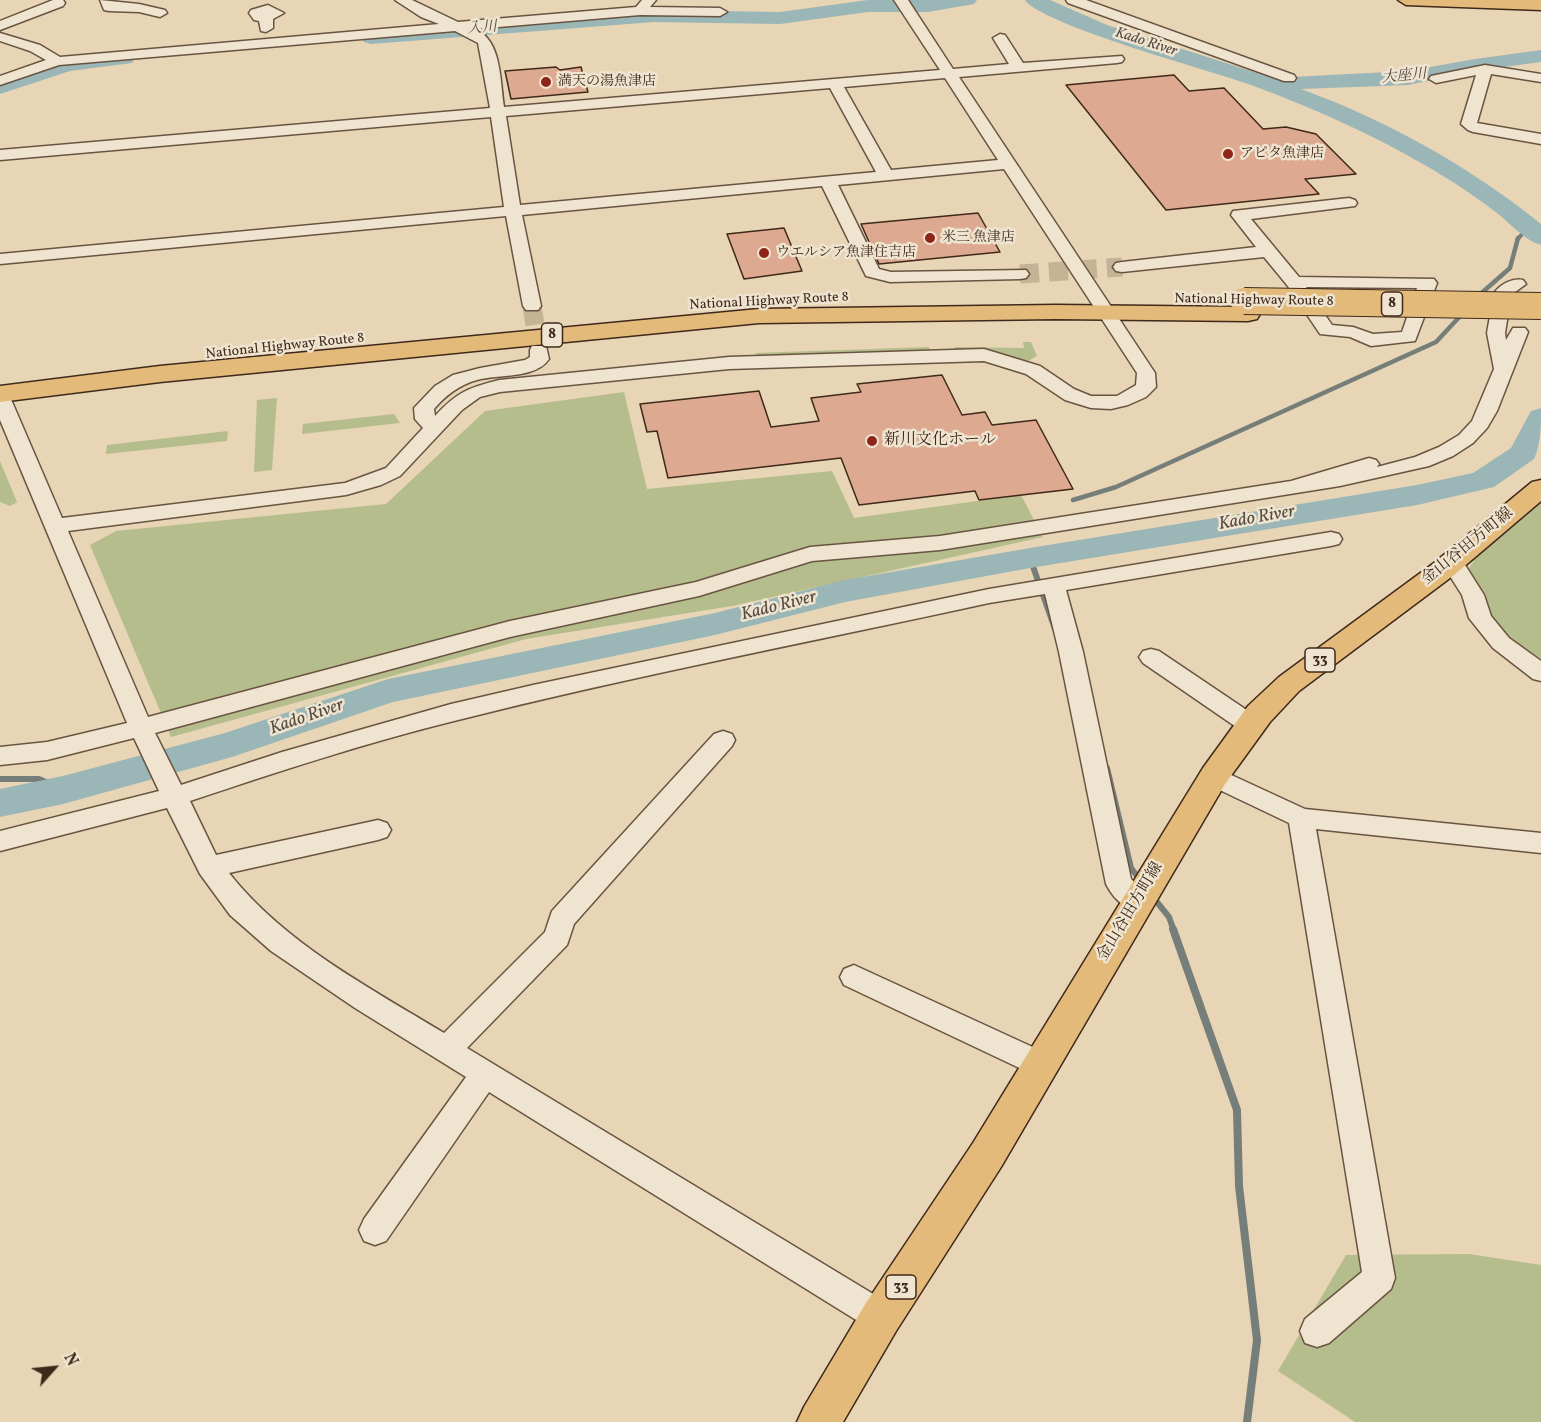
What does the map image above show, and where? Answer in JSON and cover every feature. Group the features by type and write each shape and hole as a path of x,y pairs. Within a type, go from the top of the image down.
{"highway":[{"name":"National Highway Route 8","path":"0,380 579,315 732,302 843,298 1246,308 1541,306"},
{"name":"National Highway Route 8","path":"0,395 160,374 759,316 1102,306"},
{"name":"National Highway Route 8","path":"1246,308 1541,319"}],"main road":[{"path":"1407,0 1541,5"},
{"name":"金山谷田方町線","path":"819,1422 881,1317 987,1155 1143,891 1214,776 1251,725 1289,684 1452,562 1541,488"}],"street":[{"path":"107,0 109,7 139,8 160,13"},
{"path":"402,0 426,14 466,29 484,41 488,50 513,211 532,306"},
{"path":"229,504 232,510 239,514 257,517 282,509 292,496 346,489 374,481 393,472 455,406 473,393 499,386 729,363 984,355 1013,362 1036,372 1073,397 1094,403 1120,402 1138,396 1146,387 1146,373 901,0"},
{"path":"1073,0 1289,78"},
{"path":"0,26 58,3"},
{"path":"0,81 57,61 466,29 644,5 720,12"},
{"path":"402,16 426,14"},
{"path":"0,38 35,48 57,61"},
{"path":"1000,38 1018,67"},
{"path":"0,155 1117,59"},
{"path":"1436,78 1485,69 1541,78"},
{"path":"1485,69 1469,124 1473,127 1541,138"},
{"path":"835,83 886,176"},
{"path":"0,259 1007,164"},
{"path":"828,181 872,272 890,277 1020,274"},
{"path":"1294,282 1428,283 1409,337 1371,340 1353,332 1326,330 1294,282 1239,215 1350,203"},
{"path":"1122,267 1268,251"},
{"path":"1503,369 1496,333 1503,293 1517,284"},
{"path":"0,756 47,752 510,629 699,589 810,554 940,543 1294,487 1421,463 1462,444 1479,425 1519,332"},
{"path":"435,428 425,419 424,408 440,390 459,380 481,373 531,366 540,359 539,350"},
{"path":"0,395 141,728 209,867 240,907 281,943 364,1000 881,1317"},
{"path":"1294,487 1369,464"},
{"path":"54,526 229,504 244,489 260,483 279,485 292,496"},
{"path":"0,841 451,713 638,670 988,596 1331,539"},
{"path":"1452,562 1473,595 1480,618 1502,643 1541,673"},
{"path":"1054,586 1071,652 1119,884 1143,891"},
{"path":"1152,657 1251,725"},
{"path":"446,1050 557,937 562,919 723,740"},
{"path":"1214,776 1301,818 1541,843"},
{"path":"1301,818 1379,1278 1317,1331"},
{"path":"209,867 378,830"},
{"path":"854,977 1040,1064"},
{"path":"375,1230 485,1074"}],"green space":[{"path":"1023,342 1031,342 1037,356 1028,361 997,353 956,350 955,347 1024,348"},
{"path":"929,347 930,351 757,356 755,353"},
{"path":"624,392 647,489 832,471 854,518 1021,495 1043,537 732,606 526,639 171,737 90,545 116,531 386,504 485,411"},
{"path":"277,398 272,470 254,472 257,400"},
{"path":"394,414 400,423 302,434 303,424"},
{"path":"228,431 227,441 106,454 107,445"},
{"path":"0,461 17,502 10,506 0,502"},
{"path":"1541,501 1541,659 1513,641 1485,614 1466,572 1487,543"},
{"path":"1469,1254 1541,1265 1541,1422 1355,1422 1278,1371 1346,1255"}],"building":[{"name":"満天の湯魚津店","path":"556,67 560,70 581,67 588,92 511,99 505,71"},
{"name":"アピタ魚津店","path":"1174,75 1189,91 1224,88 1263,129 1286,127 1316,134 1356,174 1305,179 1319,194 1166,210 1066,85"},
{"name":"米三 魚津店","path":"978,213 1000,252 879,264 861,224"},
{"name":"ウエルシア魚津住吉店","path":"784,228 802,271 744,279 727,234"},
{"name":"新川文化ホール","path":"942,375 962,415 985,412 992,425 1036,420 1073,489 979,500 975,491 859,505 841,458 668,478 657,431 647,432 640,404 759,391 771,427 819,421 811,398 861,392 857,384"}],"waterway":[{"name":"入川","path":"371,38 654,16 780,18 868,6 928,6 967,0"},
{"name":"Kado River","path":"1035,0 1100,29 1259,80 1386,134 1466,180 1541,237"},
{"name":"大座川","path":"1280,83 1408,78 1475,65 1541,56"},
{"name":"入川","path":"0,87 67,65 124,58"},
{"path":"1518,239 1529,226"},
{"path":"1477,297 1510,268 1518,239"},
{"path":"1073,500 1116,487 1436,342 1464,312"},
{"name":"Kado River","path":"0,803 63,790 232,744 388,691 715,624 845,591 1030,558 1417,495 1483,480 1523,453 1541,417"},
{"path":"1030,558 1055,629"},
{"path":"1107,768 1131,868 1141,881"},
{"path":"0,779 39,779 63,790"},
{"path":"1152,896 1169,917 1174,931"},
{"path":"1173,929 1237,1110 1239,1186 1257,1340 1247,1422"}],"tunnel":[{"path":"1020,274 1122,267"},
{"path":"532,306 539,350"}],"place":[{"name":"満天の湯魚津店","path":"546,82"},
{"name":"アピタ魚津店","path":"1228,154"},
{"name":"米三 魚津店","path":"930,238"},
{"name":"ウエルシア魚津住吉店","path":"764,253"},
{"name":"新川文化ホール","path":"872,441"}]}
